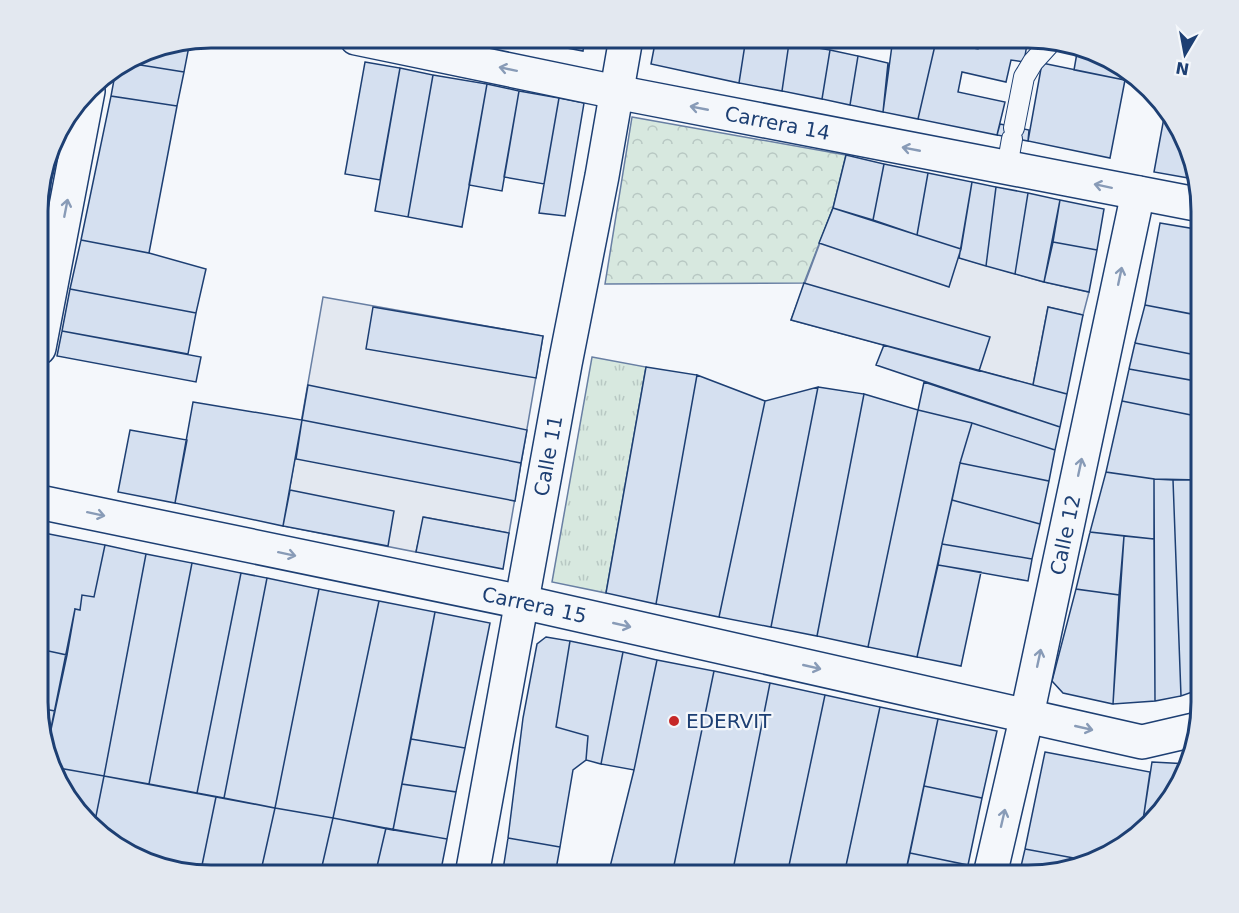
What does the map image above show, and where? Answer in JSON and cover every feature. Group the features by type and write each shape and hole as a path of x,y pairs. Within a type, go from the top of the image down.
{"main road":[{"name":"Carrera 14","path":"404,48 616,92 1011,145 1138,193 1191,203"},
{"name":"Calle 11","path":"474,865 624,48"},
{"path":"48,301 85,109"},
{"name":"Calle 12","path":"993,865 1027,715 1138,193"},
{"name":"Carrera 15","path":"48,504 522,602 1142,742 1188,731"}],"lane":[{"path":"1011,145 1024,77 1045,49"}],"green space":[{"path":"632,117 846,155 833,208 804,283 605,284"},
{"path":"592,357 646,367 606,593 552,582"}],"shaded area":[{"path":"833,208 961,249 960,258 1089,292 1083,315 1048,307 1033,385 791,320"},
{"path":"323,297 543,336 509,533 424,517 416,552 283,526"}],"building":[{"path":"567,48 583,48 583,51"},
{"path":"654,48 744,48 739,83 651,64"},
{"path":"744,48 788,48 782,91 739,83"},
{"path":"788,48 830,50 822,99 782,91"},
{"path":"892,48 934,48 918,119 883,112"},
{"path":"934,48 1026,48 1024,62 1011,60 1006,82 962,72 958,92 1005,102 997,135 918,119"},
{"path":"188,50 184,72 140,65 149,60"},
{"path":"830,50 858,56 850,105 822,99"},
{"path":"858,56 888,63 883,112 850,105"},
{"path":"1076,56 1090,60 1124,80 1074,70"},
{"path":"365,62 400,68 380,180 345,174"},
{"path":"1042,63 1125,81 1110,158 1028,141"},
{"path":"140,65 184,72 177,106 111,96 114,82"},
{"path":"400,68 433,75 408,217 375,211"},
{"path":"433,75 487,84 462,227 408,217"},
{"path":"487,84 519,91 502,191 469,185"},
{"path":"519,91 559,98 544,184 504,177"},
{"path":"111,96 177,106 149,253 81,240"},
{"path":"559,98 584,103 565,216 539,213"},
{"path":"1163,121 1179,149 1187,178 1154,172"},
{"path":"1000,124 1029,130 1028,141 997,135"},
{"path":"846,155 884,164 873,220 833,208"},
{"path":"884,164 928,173 917,235 873,220"},
{"path":"928,173 972,182 961,249 917,235"},
{"path":"972,182 996,187 986,266 959,258"},
{"path":"996,187 1028,193 1015,274 986,266"},
{"path":"1028,193 1060,200 1044,282 1015,274"},
{"path":"1060,200 1104,209 1097,250 1053,242"},
{"path":"833,208 961,249 949,287 819,243"},
{"path":"1160,223 1191,228 1191,314 1145,305"},
{"path":"81,240 149,253 206,269 196,313 70,289"},
{"path":"1053,242 1097,250 1089,292 1044,282"},
{"path":"804,283 990,337 979,371 791,320"},
{"path":"70,289 196,313 188,354 62,331"},
{"path":"1145,305 1191,314 1191,354 1135,343"},
{"path":"373,307 543,336 536,378 366,349"},
{"path":"1048,307 1083,315 1067,394 1033,385"},
{"path":"62,331 201,357 196,382 57,356"},
{"path":"1135,343 1191,354 1191,380 1129,369"},
{"path":"884,345 1067,394 1060,427 876,365"},
{"path":"646,367 697,375 656,604 606,593"},
{"path":"1129,369 1191,380 1191,415 1122,401"},
{"path":"697,375 765,401 719,617 656,604"},
{"path":"924,382 1060,427 1055,450 972,423 918,410"},
{"path":"308,385 527,430 521,463 302,420"},
{"path":"818,387 771,627 719,617 765,401"},
{"path":"818,387 864,394 817,636 771,627"},
{"path":"864,394 918,410 868,647 817,636"},
{"path":"1122,401 1191,415 1191,480 1154,479 1106,472"},
{"path":"193,402 302,420 283,526 175,503"},
{"path":"918,410 972,423 960,463 917,657 868,647"},
{"path":"302,420 521,463 515,501 296,459"},
{"path":"972,423 1055,450 1049,481 960,463"},
{"path":"130,430 187,440 175,503 118,492"},
{"path":"960,463 1049,481 1040,524 952,500"},
{"path":"1106,472 1154,479 1154,539 1090,532"},
{"path":"1154,479 1173,480 1181,696 1155,701"},
{"path":"1173,480 1191,480 1191,692 1181,696"},
{"path":"290,490 394,511 388,546 283,526"},
{"path":"952,500 1040,524 1032,559 942,544"},
{"path":"423,517 509,533 503,569 416,552"},
{"path":"1090,532 1124,536 1119,595 1076,589"},
{"path":"48,534 105,545 94,597 82,595 80,610 75,609 67,655 48,651"},
{"path":"1124,536 1154,539 1155,701 1113,704"},
{"path":"942,544 1032,559 1028,581 938,565"},
{"path":"105,545 146,554 104,776 62,769 51,730 75,609 80,610 82,595 94,597"},
{"path":"146,554 192,563 149,784 104,776"},
{"path":"192,563 241,573 197,793 149,784"},
{"path":"938,565 981,572 961,666 917,657"},
{"path":"241,573 267,578 224,798 197,793"},
{"path":"267,578 319,589 275,808 224,798"},
{"path":"319,589 379,601 333,818 275,808"},
{"path":"1076,589 1119,595 1113,704 1063,693 1052,681"},
{"path":"379,601 435,612 393,830 333,818"},
{"path":"435,612 490,623 465,748 411,739"},
{"path":"546,637 570,641 556,727 588,736 586,760 573,770 560,847 508,838 523,718 537,644"},
{"path":"570,641 623,652 601,764 586,760 588,736 556,727"},
{"path":"48,651 67,655 55,711 48,710"},
{"path":"623,652 657,660 634,770 601,764"},
{"name":"EDERVIT","path":"657,660 714,671 674,865 610,865 634,770"},
{"path":"714,671 770,683 734,865 674,865"},
{"path":"770,683 825,695 789,865 734,865"},
{"path":"825,695 880,707 846,865 789,865"},
{"path":"880,707 938,719 907,865 846,865"},
{"path":"48,710 55,711 51,731"},
{"path":"938,719 997,731 982,798 924,786"},
{"path":"411,739 465,748 456,792 402,784"},
{"path":"1045,752 1150,772 1144,816 1109,843 1073,858 1025,849"},
{"path":"1152,762 1178,763 1163,792 1144,816"},
{"path":"62,769 104,776 96,817 82,801"},
{"path":"104,776 216,797 202,865 180,862 149,853 112,831 96,817"},
{"path":"402,784 456,792 447,839 393,830"},
{"path":"924,786 982,798 968,865 910,853"},
{"path":"216,797 275,808 262,865 202,865"},
{"path":"275,808 333,818 322,865 262,865"},
{"path":"333,818 386,828 377,865 322,865"},
{"path":"386,828 447,839 442,865 377,865"},
{"path":"508,838 560,847 557,865 504,865"},
{"path":"1025,849 1073,858 1038,865 1021,865"},
{"path":"910,853 968,865 907,865"}],"place":[{"name":"EDERVIT","path":"674,721"}]}
